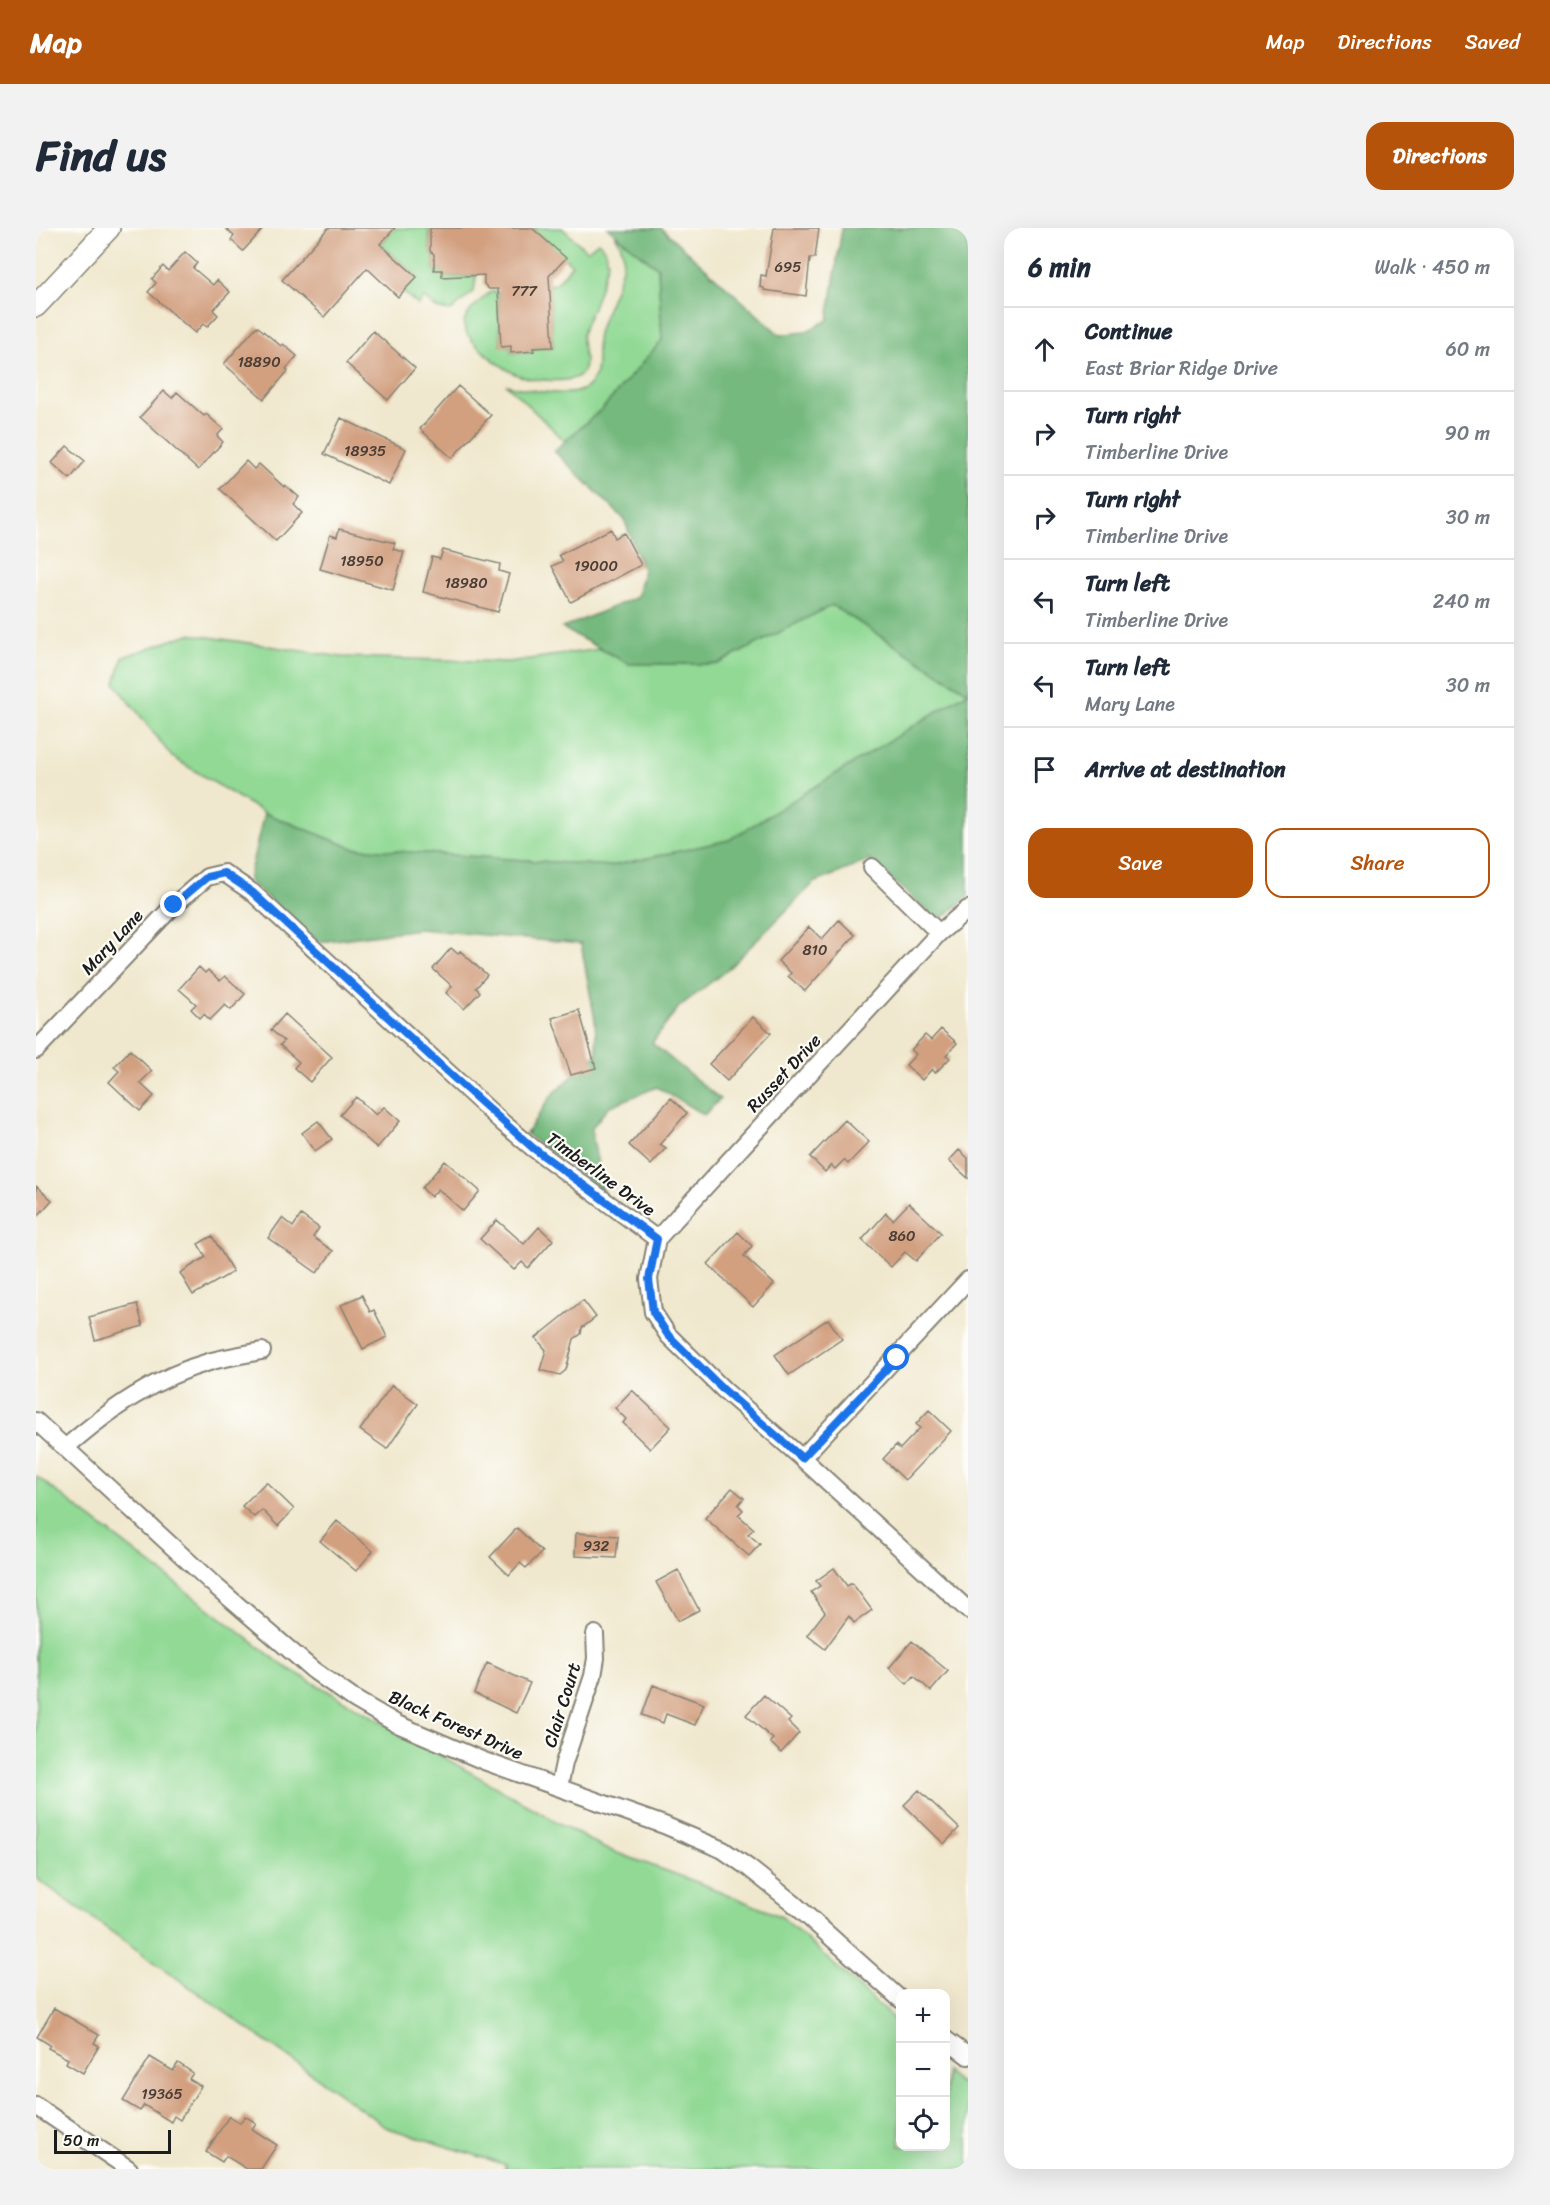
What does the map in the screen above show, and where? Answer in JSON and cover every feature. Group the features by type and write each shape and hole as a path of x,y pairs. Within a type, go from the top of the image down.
{"street":[{"path":"36,306 109,228"},
{"path":"872,867 939,933"},
{"name":"Mary Lane","path":"36,1050 174,905 207,877 224,873"},
{"name":"Timberline Drive","path":"224,873 252,892 533,1148 657,1239 649,1279 653,1312 668,1335 724,1390 968,1610"},
{"name":"Russet Drive","path":"657,1239 939,933 968,909"},
{"path":"802,1458 968,1280"},
{"path":"65,1448 103,1415 153,1385 211,1362 262,1351"},
{"name":"Black Forest Drive","path":"36,1421 221,1591 313,1670 354,1699 397,1724 484,1761 664,1825 723,1850 786,1897 896,1995"},
{"name":"Clair Court","path":"559,1788 564,1763 593,1676 596,1658 595,1634"},
{"path":"950,2043 968,2056"},
{"path":"36,2106 129,2169"}],"green space":[{"path":"367,228 383,242 395,228 429,228 430,251 434,254 434,270 442,270 443,277 476,276 474,291 451,311 438,309 424,298 418,305 403,292 416,276 380,244"},
{"path":"532,228 562,228 587,251 598,242 604,248 607,256 608,262 602,282 582,336 584,369 577,377 570,379 543,380 520,376 486,354 470,338 464,324 471,311 490,292 498,292 501,346 511,346 511,353 533,351 533,348 553,347 549,285 556,284 572,265"},
{"path":"608,228 661,228 780,335 805,332 828,320 842,228 968,228 968,692 832,605 718,664 629,664 562,628 637,597 643,570 624,519 554,451 604,407 662,340 658,268"},
{"path":"615,235 658,268 662,341 604,407 565,441 507,385 568,393 577,392 590,384 596,371 598,334 622,266 622,250"},
{"path":"832,605 968,692 730,840 611,866 353,848 264,813 172,757 115,683 123,657 189,634 342,657 509,662 600,649 629,664 718,664"},
{"path":"968,692 968,897 945,916 935,918 870,860 814,883 728,969 679,1007 652,1043 720,1099 704,1115 657,1087 608,1107 591,1129 603,1191 526,1134 551,1096 597,1054 595,1020 581,944 419,929 319,942 248,881 264,813 353,848 611,866 729,840"},
{"path":"36,1476 284,1666 601,1847 705,1885 782,1917 896,2021 896,2151 950,2151 950,2075 956,2082 968,2087 968,2169 504,2169 507,2165 388,2128 36,1878"}],"building":[{"path":"225,228 264,228 243,251 231,240 234,236"},
{"path":"328,228 395,228 380,244 417,277 398,297 367,268 324,317 282,280"},
{"path":"430,228 532,228 566,258 549,276 553,347 533,348 534,351 511,353 511,346 501,347 498,289 489,289 484,284 484,275 442,277 442,270 434,270 434,254 430,251"},
{"path":"774,228 819,228 815,258 810,258 806,296 764,290 760,287 761,275 766,276"},
{"path":"185,252 197,263 193,268 213,285 217,280 230,292 213,310 218,315 207,327 203,324 195,333 148,292 156,283 152,279 163,266 168,271"},
{"path":"257,326 297,356 286,369 288,371 264,399 224,364"},
{"path":"373,331 415,368 388,400 346,363"},
{"path":"458,386 491,415 452,458 420,429"},
{"path":"164,391 172,398 177,392 223,429 217,436 223,442 198,470 140,417"},
{"path":"341,418 406,449 389,485 324,454"},
{"path":"67,446 85,461 70,479 52,463"},
{"path":"246,461 254,469 259,464 284,487 285,485 299,497 293,504 302,513 276,541 220,489"},
{"path":"339,529 395,543 393,549 404,552 393,590 320,569 330,535 337,537"},
{"path":"611,529 615,538 624,533 641,565 571,602 552,566 563,561 559,555"},
{"path":"443,550 500,564 499,571 509,574 498,612 423,592 432,557 440,559"},
{"path":"839,920 855,935 805,991 788,976 791,973 778,961 809,927 822,939"},
{"path":"451,948 458,954 460,951 487,975 476,988 480,992 464,1009 446,993 452,986 433,969"},
{"path":"199,967 205,973 208,970 220,981 225,976 245,994 231,1010 225,1005 210,1020 204,1014 200,1018 191,1009 196,1004 179,989"},
{"path":"579,1010 596,1068 571,1075 552,1018"},
{"path":"285,1014 332,1057 310,1082 294,1068 299,1062 280,1045 284,1041 271,1030"},
{"path":"753,1017 771,1033 727,1081 709,1064"},
{"path":"941,1029 957,1043 946,1055 950,1058 935,1073 932,1069 922,1080 906,1065 916,1054 911,1050 925,1035 931,1040"},
{"path":"130,1050 152,1071 140,1083 154,1096 140,1111 109,1082 119,1071 114,1067"},
{"path":"356,1097 376,1115 384,1107 400,1121 377,1148 340,1115"},
{"path":"671,1098 687,1113 660,1144 666,1148 651,1165 629,1145"},
{"path":"845,1120 869,1142 848,1164 844,1160 835,1169 831,1165 825,1172 810,1157"},
{"path":"318,1121 332,1139 315,1151 302,1133"},
{"path":"959,1150 968,1158 968,1178 949,1161"},
{"path":"445,1161 480,1191 463,1211 438,1189 431,1197 422,1188"},
{"path":"36,1186 52,1200 36,1218"},
{"path":"909,1203 941,1233 916,1261 905,1252 891,1267 862,1240 886,1213 893,1220"},
{"path":"301,1215 319,1228 313,1237 333,1251 317,1273 268,1238 282,1218 293,1227"},
{"path":"497,1220 524,1244 539,1227 553,1240 528,1268 522,1262 514,1270 480,1239"},
{"path":"738,1232 752,1246 744,1256 774,1284 753,1307 708,1264"},
{"path":"212,1236 233,1272 193,1295 180,1273 206,1257 198,1244"},
{"path":"362,1295 370,1312 374,1310 387,1337 363,1349 341,1305"},
{"path":"583,1300 596,1317 582,1328 581,1334 574,1339 566,1370 560,1375 540,1370 546,1350 536,1338"},
{"path":"137,1304 143,1326 95,1340 89,1317"},
{"path":"828,1319 842,1339 789,1375 775,1355"},
{"path":"392,1385 418,1404 387,1449 360,1430"},
{"path":"632,1390 671,1427 650,1449 623,1423 626,1419 615,1408"},
{"path":"929,1410 951,1431 905,1480 883,1459 896,1445 900,1449 920,1428 916,1424"},
{"path":"266,1482 294,1509 278,1526 262,1510 254,1517 242,1506"},
{"path":"732,1488 744,1498 738,1505 743,1510 738,1515 754,1529 748,1534 760,1544 749,1556 705,1518"},
{"path":"337,1521 373,1551 356,1571 320,1541"},
{"path":"517,1528 542,1552 526,1568 520,1563 509,1575 490,1557"},
{"path":"576,1533 618,1536 616,1558 575,1556"},
{"path":"834,1568 847,1586 852,1583 872,1610 854,1623 849,1616 825,1649 807,1635 825,1612 811,1592 820,1586 816,1581"},
{"path":"678,1570 699,1610 678,1621 656,1582"},
{"path":"912,1641 948,1671 931,1691 914,1676 907,1684 889,1668"},
{"path":"487,1663 530,1683 516,1713 474,1693"},
{"path":"653,1685 704,1704 695,1725 666,1714 663,1723 642,1715"},
{"path":"764,1695 791,1719 788,1722 799,1733 781,1753 770,1742 773,1739 746,1715"},
{"path":"919,1790 959,1828 944,1844 904,1805"},
{"path":"54,2008 99,2035 94,2043 99,2046 83,2073 66,2063 68,2059 48,2048 50,2045 37,2037"},
{"path":"150,2057 173,2071 178,2063 193,2073 189,2079 201,2086 180,2120 174,2116 171,2122 144,2105 140,2111 123,2101"},
{"path":"229,2116 240,2123 245,2116 256,2123 252,2129 277,2145 261,2169 247,2169 226,2156 222,2162 206,2152"}],"route":[{"path":"174,905 207,877 224,873 252,892 533,1148 657,1239 649,1279 653,1312 668,1335 724,1390 802,1458 897,1358"}]}
